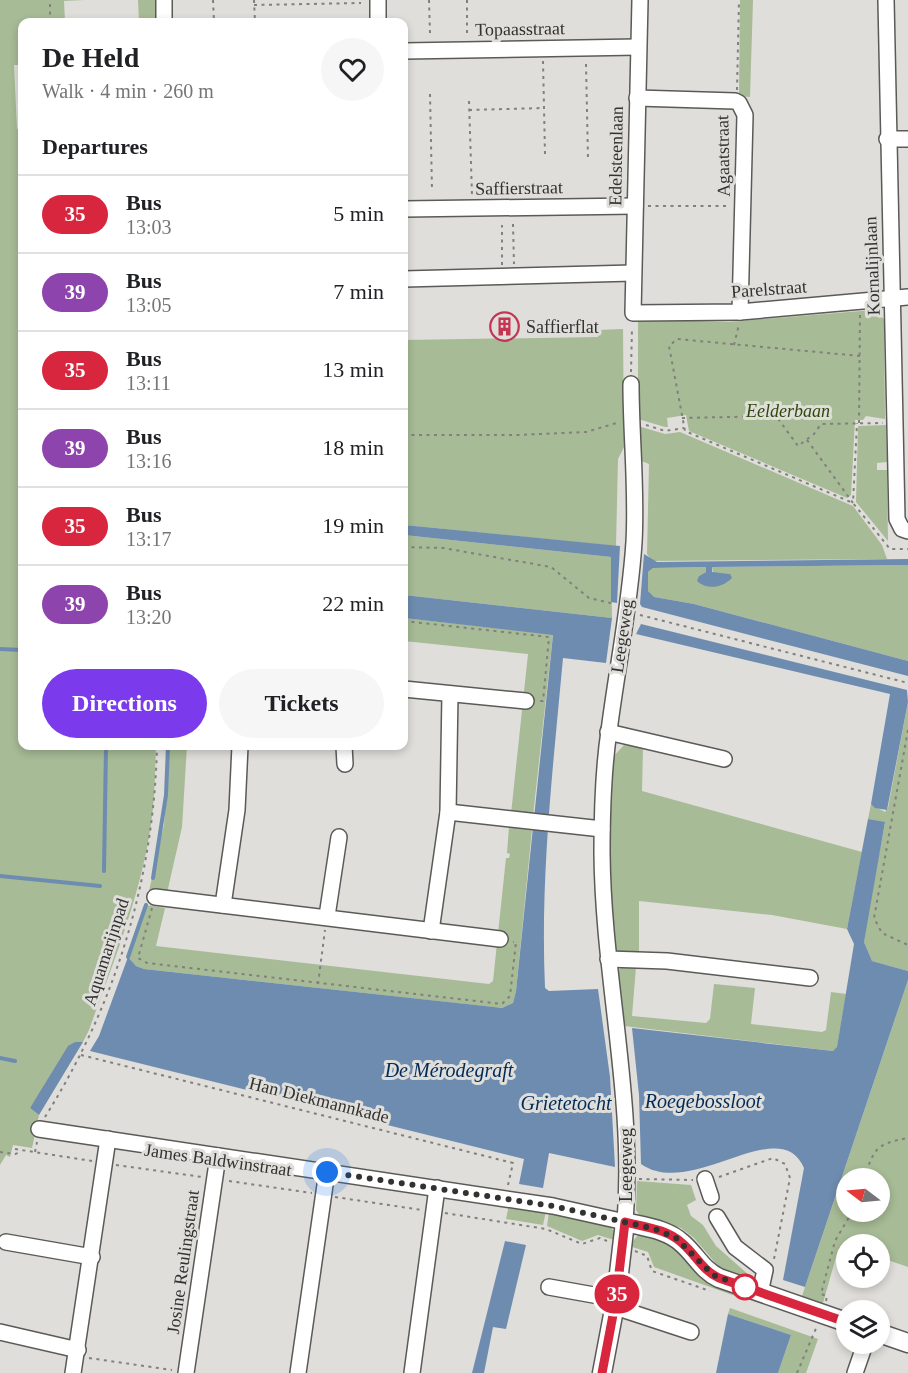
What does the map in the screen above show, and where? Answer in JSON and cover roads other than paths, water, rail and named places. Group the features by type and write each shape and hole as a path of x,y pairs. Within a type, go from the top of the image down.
{"main road":[{"name":"Leegeweg","path":"602,1373 616,1303 625,1222"},
{"path":"625,1222 670,1234 713,1275 836,1318"},
{"path":"890,1337 908,1343"}],"street":[{"path":"164,0 164,18"},
{"path":"378,0 378,18"},
{"name":"Edelsteenlaan","path":"633,313 633,273 638,206 637,98 640,0"},
{"name":"Kornalijnlaan","path":"886,0 887,139 892,297 901,369 896,422 897,519 905,530"},
{"name":"Topaasstraat","path":"408,51 638,47"},
{"name":"Agaatstraat","path":"637,98 735,101 739,103 745,115 740,312"},
{"path":"887,139 908,139"},
{"name":"Saffierstraat","path":"408,209 638,206"},
{"path":"408,279 633,273"},
{"name":"Parelstraat","path":"633,313 740,312 908,297"},
{"name":"Leegeweg","path":"625,1222 628,1177 624,1089 602,892 602,829 608,732 627,609 634,540 631,384"},
{"path":"408,689 526,701"},
{"path":"431,931 447,812 450,694"},
{"path":"608,732 724,759"},
{"path":"223,905 237,810 240,750"},
{"path":"344,750 345,764"},
{"path":"447,812 602,829"},
{"path":"327,916 339,837"},
{"path":"155,897 327,916 500,939"},
{"path":"608,959 667,962 810,978"},
{"name":"James Baldwinstraat","path":"39,1129 553,1206 625,1222"},
{"path":"73,1373 78,1353 108,1139"},
{"name":"Josine Reulingstraat","path":"186,1372 218,1156"},
{"path":"298,1373 327,1172"},
{"path":"705,1179 711,1197"},
{"path":"412,1373 437,1188"},
{"path":"717,1217 735,1247 765,1270 760,1293"},
{"path":"6,1242 92,1257"},
{"path":"549,1287 616,1303 691,1332"},
{"path":"0,1332 78,1353"},
{"path":"855,1373 862,1354"}],"water":[{"path":"408,525 620,546 617,603 611,602 611,557 408,535"},
{"path":"644,554 657,562 908,559 908,565 712,567 712,572 730,574 732,578 720,586 711,587 697,581 699,576 706,572 706,567 653,568 648,572 648,591 654,597 694,604 908,661 908,676 642,607 640,604"},
{"name":"De Mérodegraft","path":"408,595 612,618 606,663 563,658 548,823 544,947 545,988 549,991 598,989 610,1077 615,1167 549,1153 543,1188 519,1184 524,1159 90,1051 99,1036 128,957 136,966 144,969 502,1008 513,1003 553,635 408,618"},
{"path":"641,624 907,690 908,702 887,810 875,808 871,804 890,694 636,634"},
{"name":"Roegebossloot","path":"868,819 885,822 864,942 872,961 908,971 908,980 845,1168 836,1168 836,1195 805,1287 783,1280 804,1168 792,1153 776,1148 755,1151 685,1172 662,1172 641,1164 639,1095 632,1028 833,1051 837,1047 854,944 847,929"},
{"path":"75,1042 83,1042 39,1115 30,1108 68,1046"},
{"path":"505,1241 526,1245 506,1329 493,1327 484,1373 472,1373"},
{"path":"728,1314 791,1335 778,1373 716,1373"}],"waterway":[{"path":"0,649 18,650"},
{"path":"104,871 106,750"},
{"path":"153,878 166,795 168,750"},
{"path":"0,876 100,886"},
{"path":"128,957 146,905"},
{"path":"0,1058 15,1061"}],"place":[{"name":"Saffierflat","path":"505,327"}],"park label":[{"name":"Eelderbaan","path":"788,411"}],"water label":[{"name":"Grietetocht","path":"566,1103"}]}
